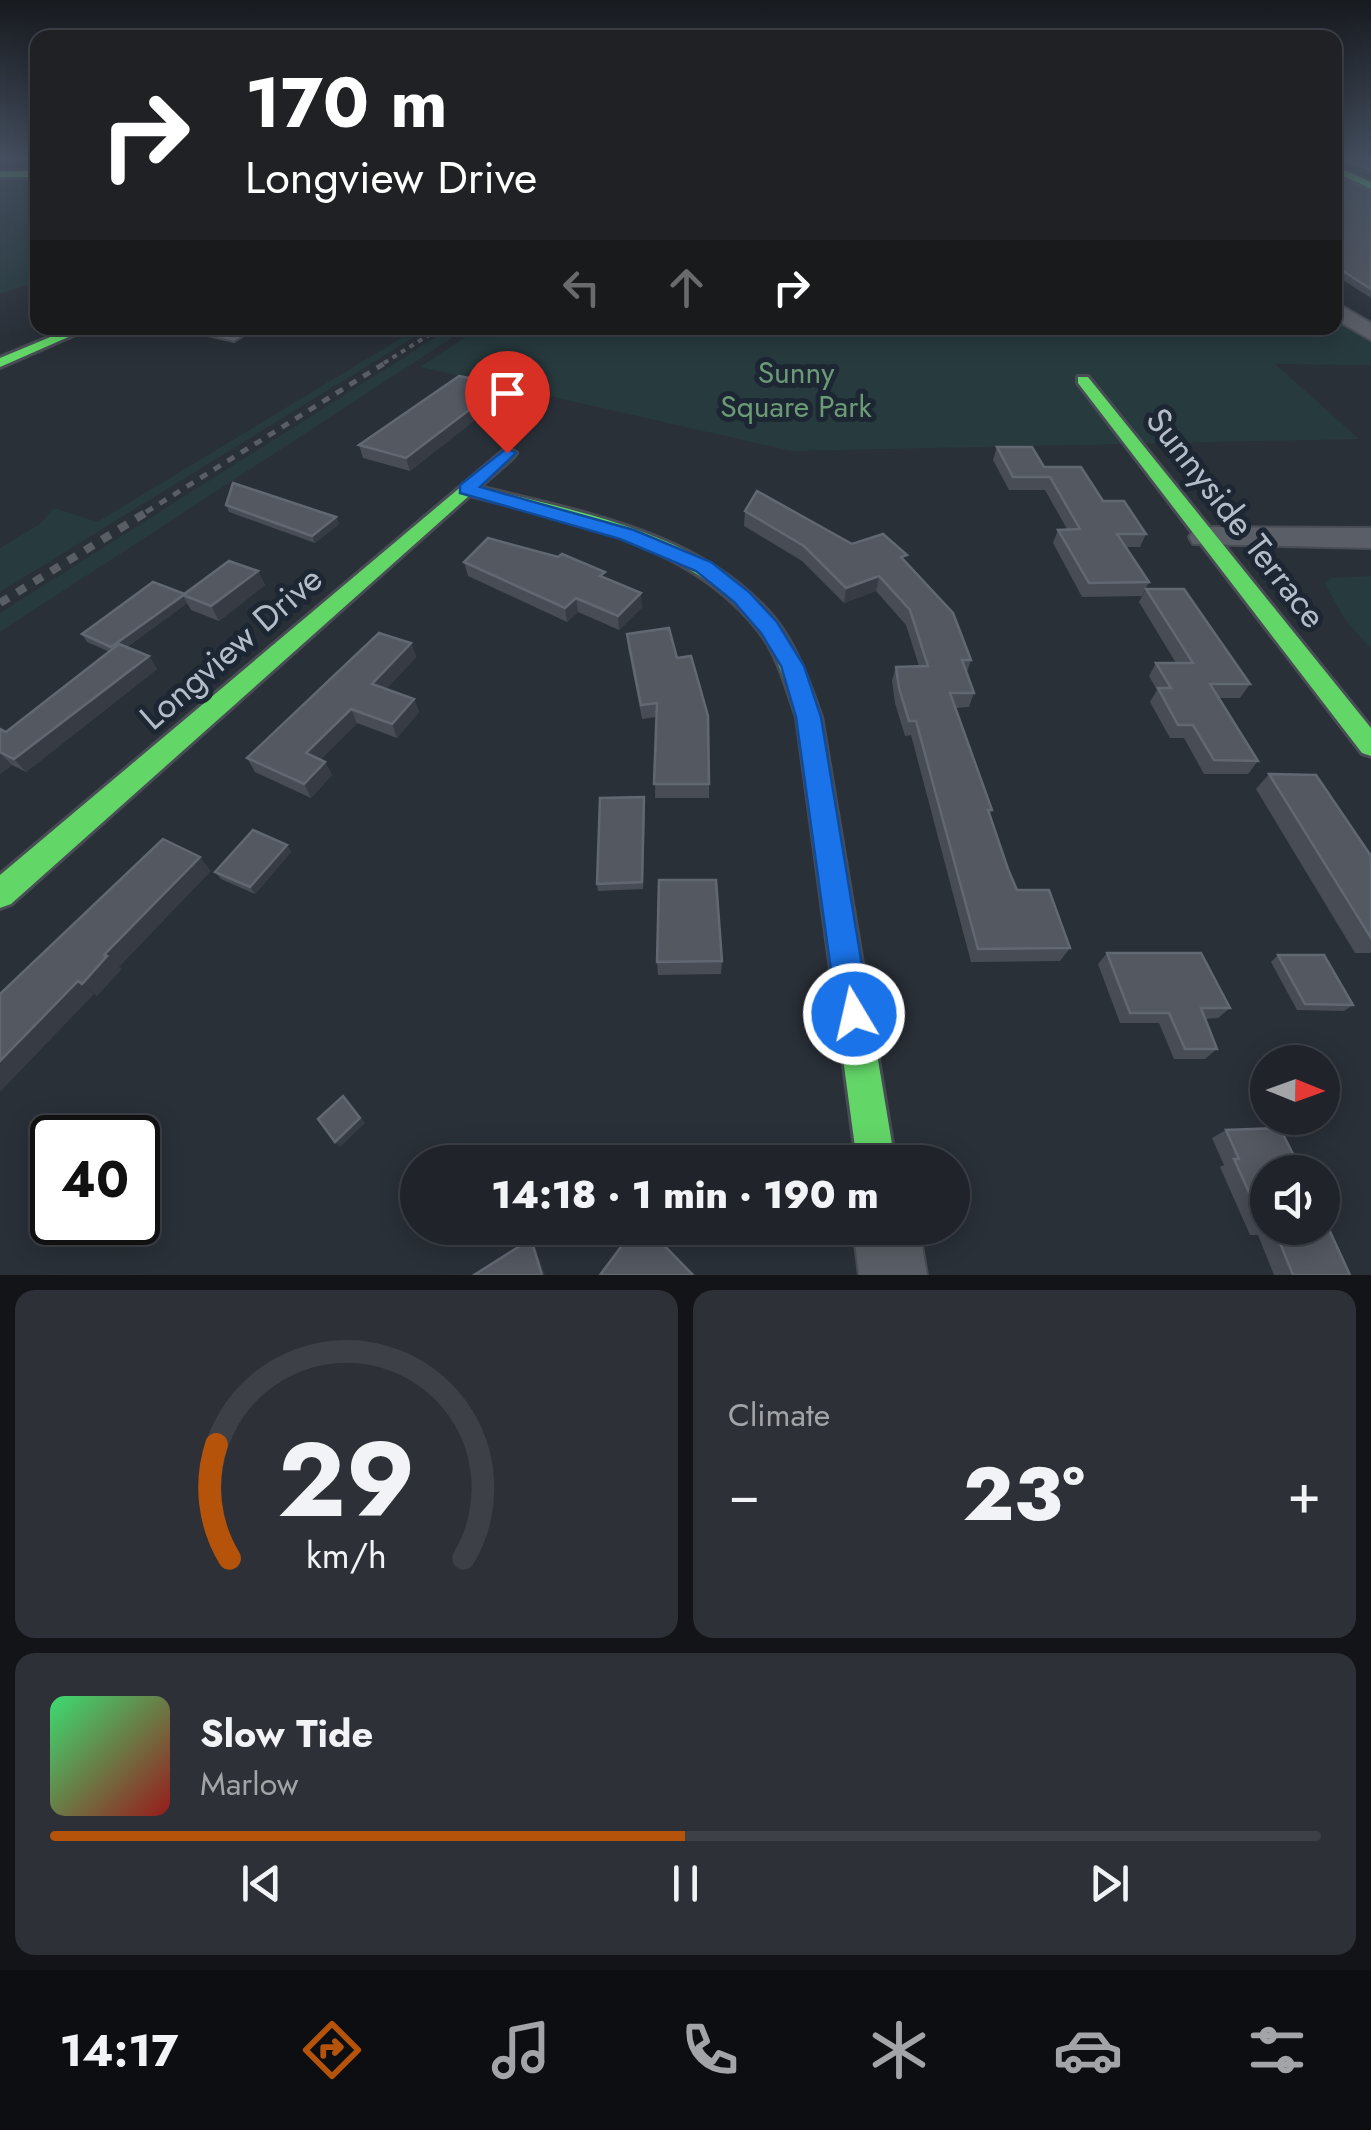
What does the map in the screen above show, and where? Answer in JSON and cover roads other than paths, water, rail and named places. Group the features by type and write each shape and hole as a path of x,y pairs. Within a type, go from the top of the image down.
{"street":[{"path":"1342,314 1371,334"},
{"path":"0,362 65,335"},
{"name":"Sunnyside Terrace","path":"1083,380 1371,746"},
{"name":"Longview Drive","path":"0,894 507,453"},
{"path":"467,489 627,534 704,567 750,607 792,666 809,717 873,1145"},
{"path":"1205,536 1371,538"},
{"path":"889,1245 893,1275"}],"railway":[{"path":"384,363 429,335"},
{"path":"146,512 388,361"},
{"path":"0,603 150,510"}],"park label":[{"name":"Sunny Square Park","path":"796,389"}]}
